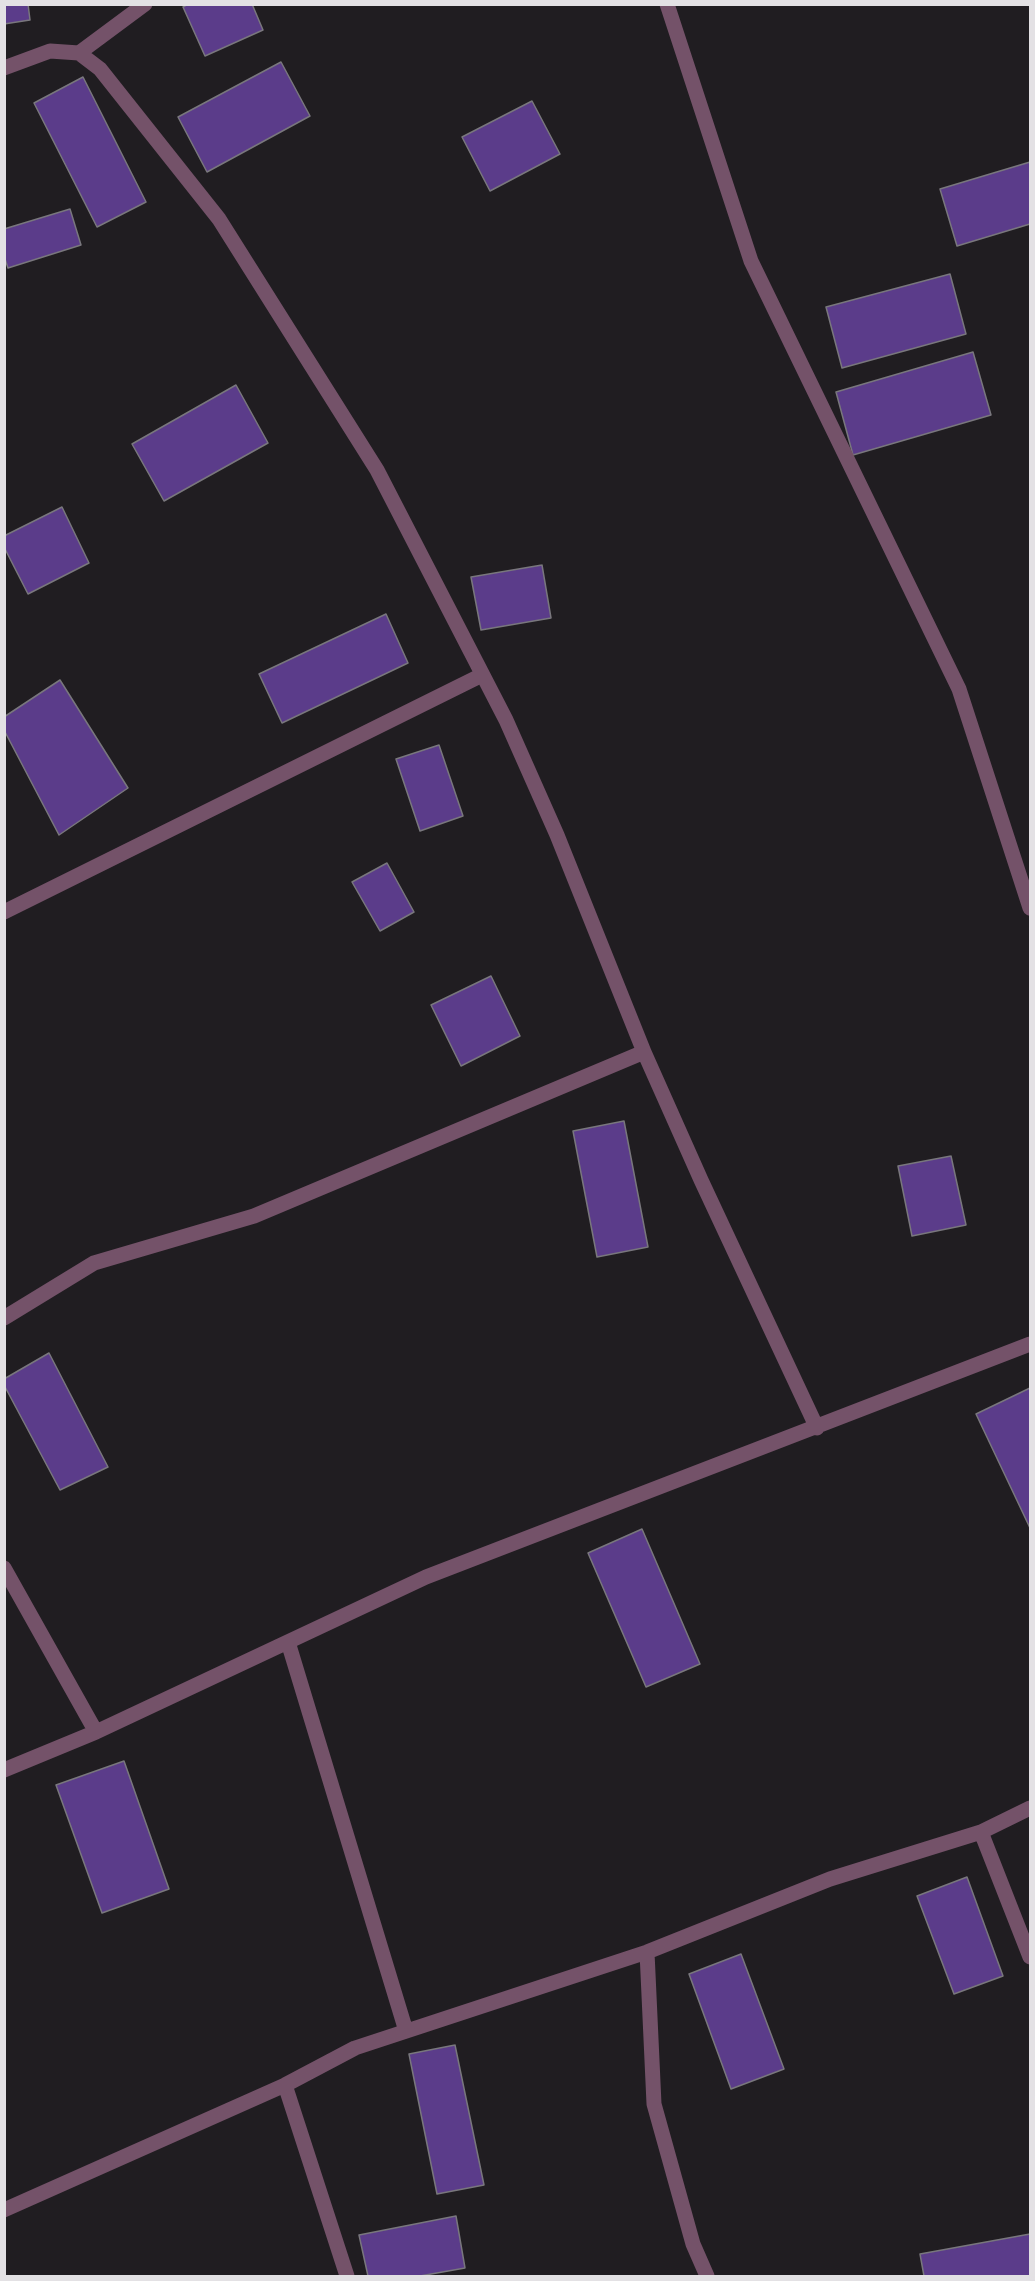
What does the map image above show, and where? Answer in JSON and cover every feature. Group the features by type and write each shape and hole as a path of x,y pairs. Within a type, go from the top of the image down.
{"street":[{"path":"79,53 145,4"},
{"path":"667,4 751,261 960,689 1030,908"},
{"path":"4,68 50,51 79,53 100,69 219,219 377,470 506,720 558,835 644,1052 817,1428"},
{"path":"4,912 482,675"},
{"path":"4,1318 94,1263 254,1216 644,1052"},
{"path":"4,1770 96,1732 426,1577 1030,1344"},
{"path":"4,1568 96,1732"},
{"path":"288,1642 406,2031"},
{"path":"4,2210 285,2085 355,2048 647,1952 830,1879 981,1832 1030,1808"},
{"path":"981,1832 1030,1957"},
{"path":"647,1952 654,2104 693,2244 707,2277"},
{"path":"285,2085 347,2277"}],"building":[{"path":"4,4 28,4 30,20 4,24"},
{"path":"188,4 252,4 263,30 205,56 183,7"},
{"path":"281,62 310,116 207,172 178,117"},
{"path":"83,77 146,202 97,227 34,103"},
{"path":"532,101 560,154 490,191 462,137"},
{"path":"1030,162 1030,224 957,246 940,189"},
{"path":"70,209 81,245 8,268 4,256 4,229"},
{"path":"950,274 966,334 842,368 826,307"},
{"path":"973,352 991,415 853,455 836,392"},
{"path":"236,385 268,443 164,501 132,444"},
{"path":"62,507 89,563 28,594 4,547 4,536"},
{"path":"542,565 551,618 481,630 471,577"},
{"path":"386,614 408,663 282,723 259,674"},
{"path":"60,680 128,788 59,835 4,730 4,717"},
{"path":"439,745 463,816 420,831 396,759"},
{"path":"387,863 414,912 380,931 352,882"},
{"path":"491,976 520,1036 461,1066 431,1005"},
{"path":"624,1121 648,1247 597,1257 573,1131"},
{"path":"951,1156 966,1225 912,1236 898,1166"},
{"path":"49,1353 108,1467 60,1490 4,1385 4,1379"},
{"path":"1030,1388 1030,1528 976,1414"},
{"path":"642,1529 700,1664 646,1687 588,1553"},
{"path":"124,1761 169,1889 102,1913 56,1785"},
{"path":"967,1877 1003,1976 954,1994 917,1896"},
{"path":"741,1954 784,2069 731,2089 689,1974"},
{"path":"455,2045 484,2185 437,2194 409,2054"},
{"path":"456,2216 465,2268 420,2276 368,2276 359,2235"},
{"path":"1030,2234 1030,2276 924,2276 920,2254"}]}
